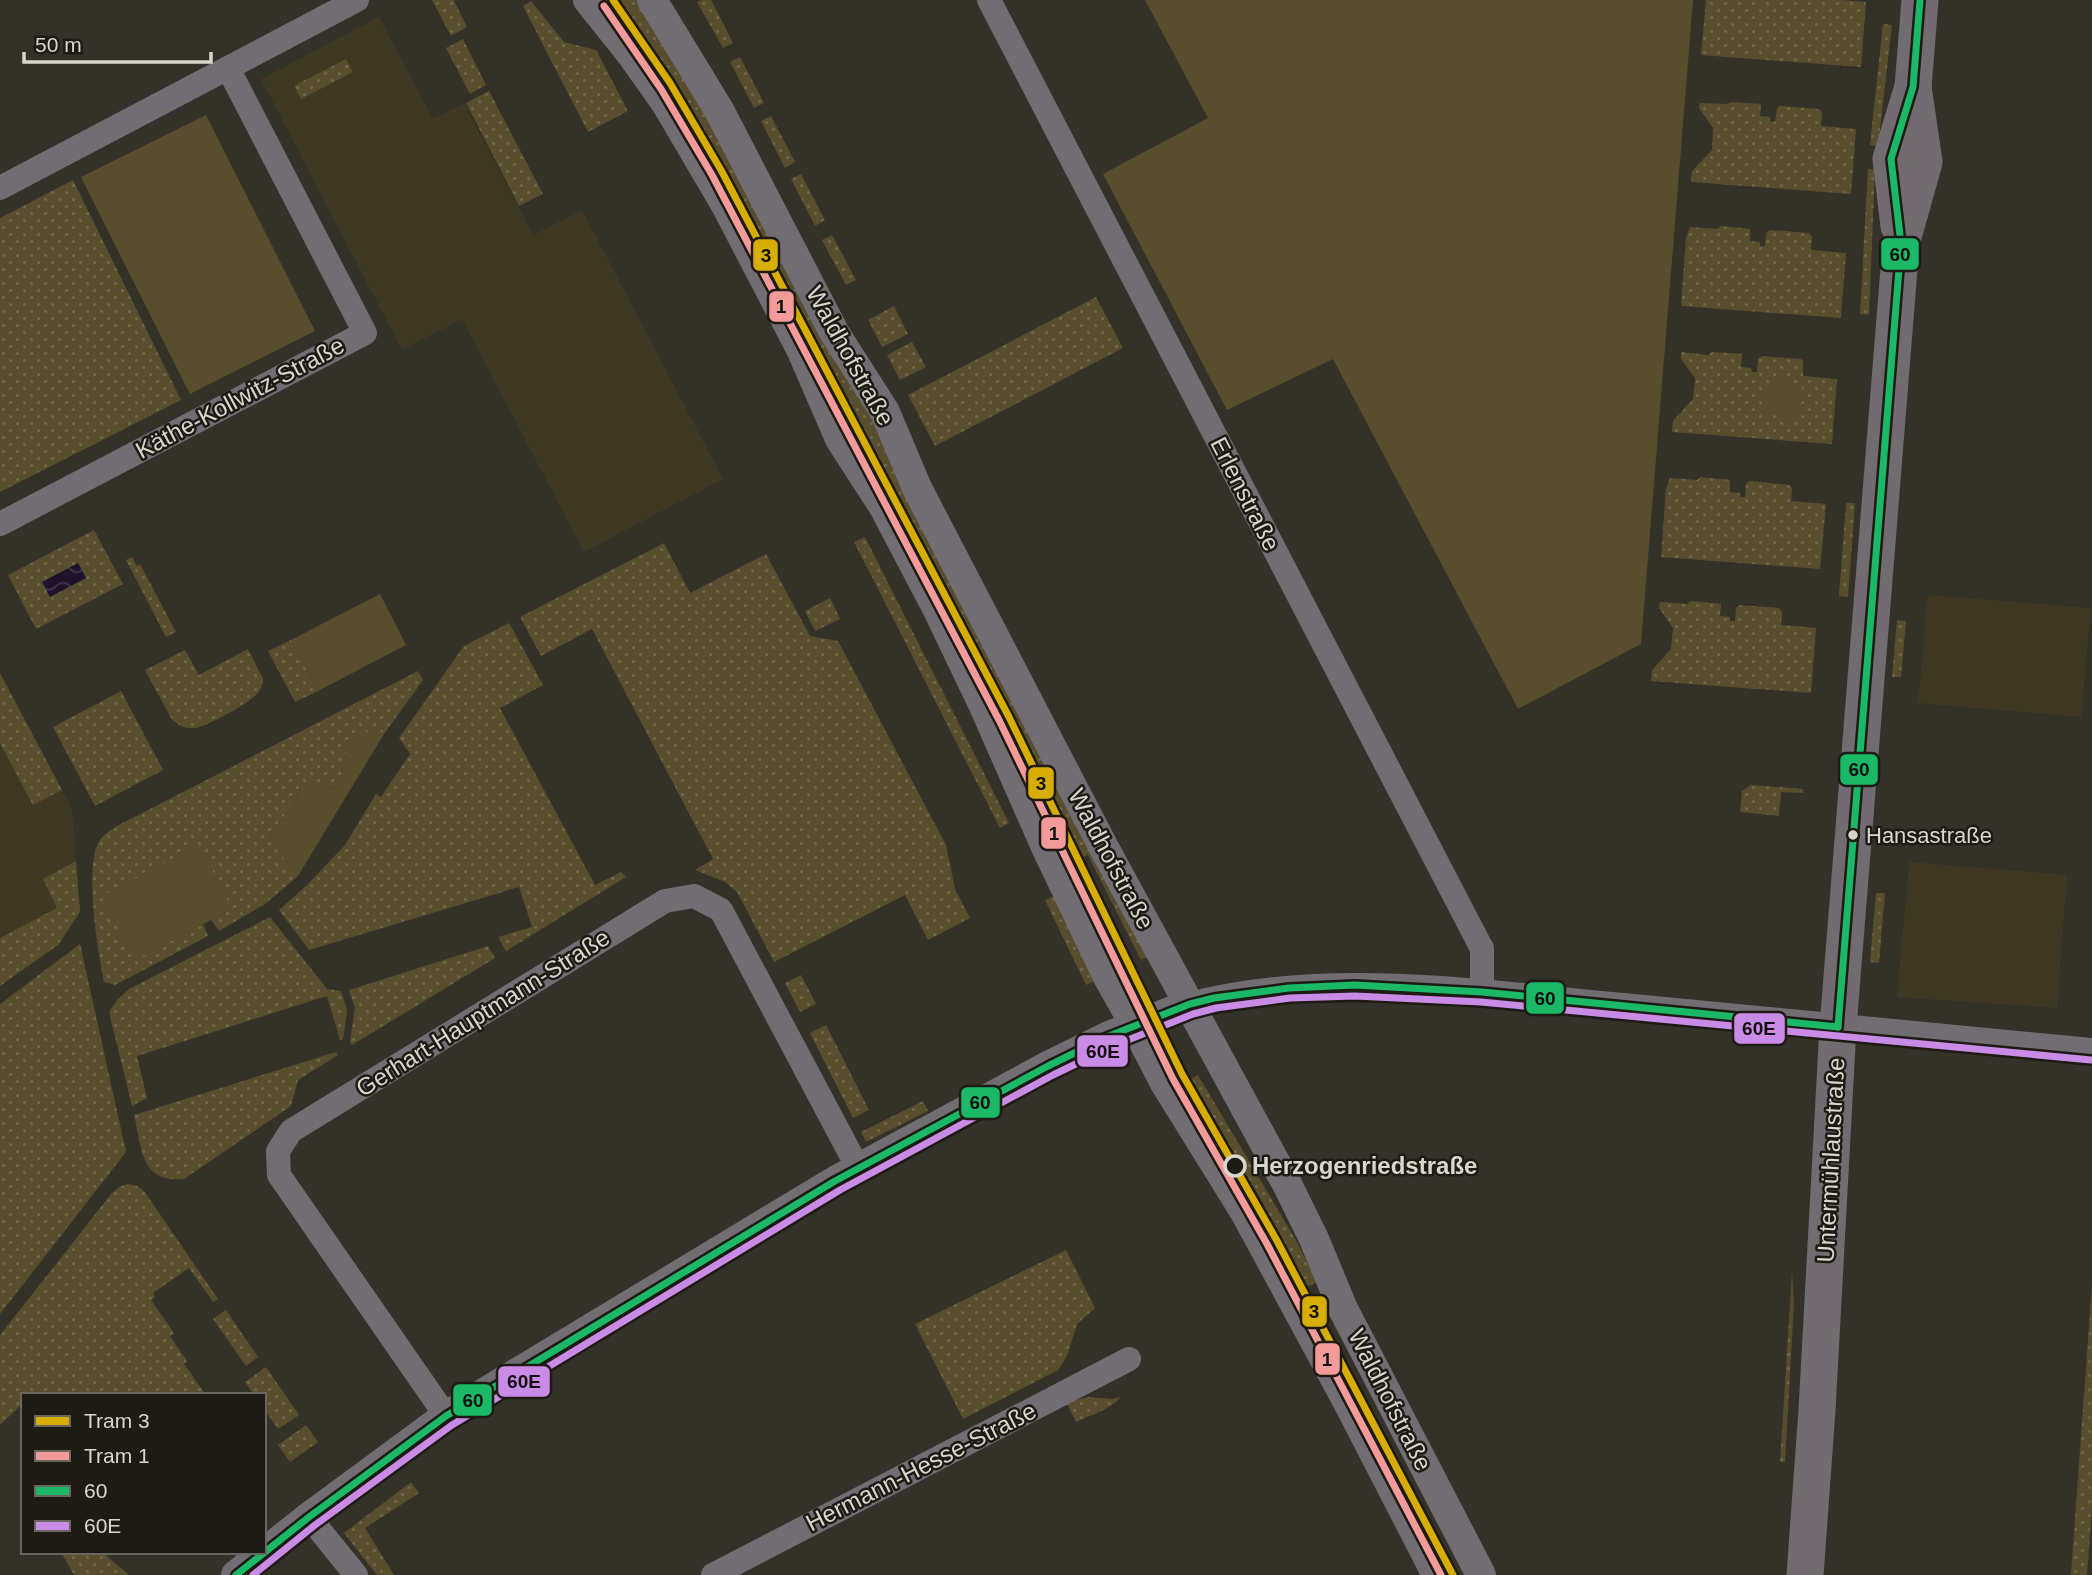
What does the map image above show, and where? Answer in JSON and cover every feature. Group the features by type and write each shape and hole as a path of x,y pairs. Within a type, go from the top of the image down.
{"main road":[{"name":"Untermühlaustraße","path":"1805,1575 1838,1027 1901,244 1891,159 1913,86 1920,0"}],"street":[{"path":"0,188 358,0"},
{"name":"Waldhofstraße","path":"588,0 666,103 727,208 802,351 840,439 884,507 938,610 1101,964 1165,1083 1245,1212 1349,1404 1437,1575"},
{"name":"Waldhofstraße","path":"653,0 719,110 834,331 885,412 917,488 1104,846 1288,1186 1314,1238 1343,1309 1481,1575"},
{"name":"Erlenstraße","path":"989,0 1480,945 1482,992"},
{"name":"Käthe-Kollwitz-Straße","path":"0,524 365,333 228,68"},
{"name":"Gerhart-Hauptmann-Straße","path":"446,1416 279,1175 278,1151 291,1131 665,901 694,895 720,910 858,1168"},
{"path":"266,1551 446,1416 858,1168 1048,1066 1135,1025 1190,1004 1213,998 1289,988 1355,985 1482,992 2092,1050"},
{"name":"Hermann-Hesse-Straße","path":"713,1575 1129,1359"},
{"path":"309,1517 356,1575"},
{"path":"236,1575 262,1554"}],"shaded area":[{"path":"432,0 455,0 467,27 451,36"},
{"path":"603,0 639,0 713,113 1153,954 1141,960 1088,855 1071,862 990,695"},
{"path":"711,0 733,43 723,48 697,2"},
{"path":"1145,0 1693,0 1641,644 1518,709 1333,359 1227,410 1103,174 1208,118"},
{"path":"1706,0 1866,2 1861,67 1701,55"},
{"path":"531,1 564,42 596,50 628,111 588,132 523,6"},
{"path":"379,17 433,119 464,103 533,235 582,210 723,479 584,552 462,319 402,350 261,79"},
{"path":"1883,24 1892,25 1878,146 1870,145"},
{"path":"463,39 486,85 470,94 446,48"},
{"path":"740,57 764,103 754,108 730,62"},
{"path":"346,59 353,72 301,99 294,86"},
{"path":"489,91 543,194 519,206 466,103"},
{"path":"1700,103 1761,104 1760,116 1770,117 1770,121 1775,122 1777,108 1780,106 1819,109 1822,112 1821,126 1856,129 1851,194 1691,182 1692,171 1712,150 1713,128 1699,108"},
{"path":"206,115 315,331 190,394 81,177"},
{"path":"771,116 795,162 785,168 761,121"},
{"path":"1868,169 1875,169 1869,315 1860,314"},
{"path":"801,174 825,220 815,226 791,179"},
{"path":"73,180 181,400 0,492 0,218"},
{"path":"1721,226 1750,229 1750,241 1760,242 1760,246 1765,246 1766,233 1770,230 1809,233 1812,237 1811,250 1846,253 1841,318 1681,306 1686,238 1690,227 1717,229"},
{"path":"832,235 856,280 846,285 822,240"},
{"path":"1096,297 1123,348 935,446 908,395"},
{"path":"894,306 908,334 882,347 868,320"},
{"path":"912,342 926,367 900,380 887,355"},
{"path":"1681,352 1708,355 1712,352 1742,354 1741,367 1751,368 1752,372 1757,372 1758,359 1762,356 1801,359 1803,376 1837,379 1832,444 1672,432 1673,421 1693,399 1695,378 1681,359"},
{"path":"1782,380 1787,384 1802,386 1800,415 1795,419 1786,419 1775,414 1772,417 1762,412 1762,390 1773,381"},
{"path":"1700,477 1730,480 1730,492 1740,493 1740,497 1745,497 1746,484 1750,481 1789,485 1792,488 1791,501 1826,504 1820,569 1661,557 1666,489 1670,478 1697,480"},
{"path":"1846,503 1855,503 1848,597 1839,596"},
{"path":"94,530 123,584 36,629 8,575"},
{"path":"865,537 1009,823 1000,828 854,542"},
{"path":"664,543 690,593 766,554 810,636 838,641 946,845 955,889 970,918 928,940 905,895 774,962 737,892 725,882 695,870 713,859 592,629 541,656 520,617"},
{"path":"132,557 137,566 140,564 176,632 166,637 126,560"},
{"path":"380,594 406,645 318,691 291,640"},
{"path":"1928,595 2091,608 2081,717 1918,703"},
{"path":"830,598 840,619 815,631 805,611"},
{"path":"1691,601 1721,604 1720,616 1730,617 1730,621 1735,621 1736,608 1740,605 1779,608 1782,612 1781,625 1816,628 1811,693 1651,681 1652,670 1671,649 1673,628 1659,608 1660,602 1687,604"},
{"path":"1897,620 1906,621 1901,677 1892,677"},
{"path":"509,623 543,685 500,708 595,885 621,872 626,877 506,951 498,937 532,927 519,887 309,950 279,910 345,845 376,794 381,797 410,754 399,738 464,646"},
{"path":"291,640 318,691 295,702 268,651"},
{"path":"248,649 263,679 259,691 237,708 195,728 182,726 171,718 145,670 185,650 199,675"},
{"path":"418,671 423,680 384,734 374,728 348,747 340,784 331,789 323,783 300,786 297,799 268,838 298,876 265,904 219,931 211,920 232,909 102,896 134,960 203,924 208,936 115,985 104,982 92,888 95,852 104,836 117,826"},
{"path":"0,673 72,809 80,912 58,945 0,986"},
{"path":"0,673 62,790 33,805 0,743"},
{"path":"121,691 163,770 95,806 53,727"},
{"path":"374,727 384,734 298,876 268,838 297,799 300,786 310,780 323,783 331,789 340,784 347,747"},
{"path":"1751,785 1803,789 1803,793 1781,792 1779,816 1740,812 1742,791"},
{"path":"200,846 232,909 134,960 101,896"},
{"path":"76,861 80,912 58,945 0,986 0,938 57,908 43,879"},
{"path":"1909,862 2067,875 2057,1008 1897,997"},
{"path":"1876,893 1885,893 1879,963 1870,962"},
{"path":"1054,896 1094,981 1086,985 1045,900"},
{"path":"270,917 327,989 341,991 347,1010 343,1039 340,1040 327,996 137,1056 147,1098 132,1106 109,1012 117,1000 129,989"},
{"path":"80,944 126,1152 0,1314 0,1004"},
{"path":"488,946 495,958 352,1045 350,1042 355,1008 349,990"},
{"path":"801,975 816,1004 800,1012 785,983"},
{"path":"826,1025 869,1110 853,1118 810,1033"},
{"path":"336,1052 338,1055 298,1080 291,1106 184,1179 170,1179 159,1175 146,1161 134,1115"},
{"path":"1198,1075 1297,1242 1317,1282 1299,1291 1174,1086"},
{"path":"923,1101 928,1111 866,1142 861,1132"},
{"path":"128,1184 144,1191 218,1299 213,1302 189,1268 153,1293 155,1297 151,1300 174,1333 170,1336 187,1361 184,1364 205,1393 21,1393 21,1407 0,1425 0,1335 119,1187"},
{"path":"1066,1250 1095,1308 1077,1324 1067,1356 1058,1370 963,1419 915,1324"},
{"path":"1792,1272 1794,1303 1785,1462 1780,1462"},
{"path":"2092,1284 2092,1506 2087,1575 2071,1575"},
{"path":"226,1310 258,1357 246,1366 213,1319"},
{"path":"266,1367 299,1415 278,1429 266,1412 266,1393 253,1393 245,1382"},
{"path":"1089,1397 1121,1397 1106,1408 1076,1422 1066,1402"},
{"path":"306,1425 318,1442 290,1462 278,1445"},
{"path":"411,1482 419,1493 365,1528 394,1575 377,1575 344,1533"},
{"path":"62,1554 104,1554 129,1575 74,1575"}],"water":[{"path":"78,563 86,578 50,597 42,582"}],"tram line":[{"name":"3","path":"613,0 670,83 721,170 1009,717 1182,1074 1276,1239 1453,1575"},
{"name":"1","path":"604,6 661,89 712,175 1000,722 1173,1079 1267,1244 1441,1575"}],"transit line":[{"name":"60","path":"1838,1027 1901,244 1891,159 1913,87 1920,0"},
{"name":"60","path":"266,1551 446,1416 835,1181 1048,1066 1109,1036 1190,1004 1289,988 1355,985 1482,992 1838,1027"},
{"name":"60E","path":"253,1575 315,1525 452,1425 840,1190 1053,1075 1113,1046 1193,1014 1216,1008 1290,998 1355,996 1481,1002 2091,1060"},
{"name":"60","path":"236,1575 262,1554"}],"place":[{"name":"Hansastraße","path":"1853,835"},
{"name":"Herzogenriedstraße","path":"1235,1166"}]}
